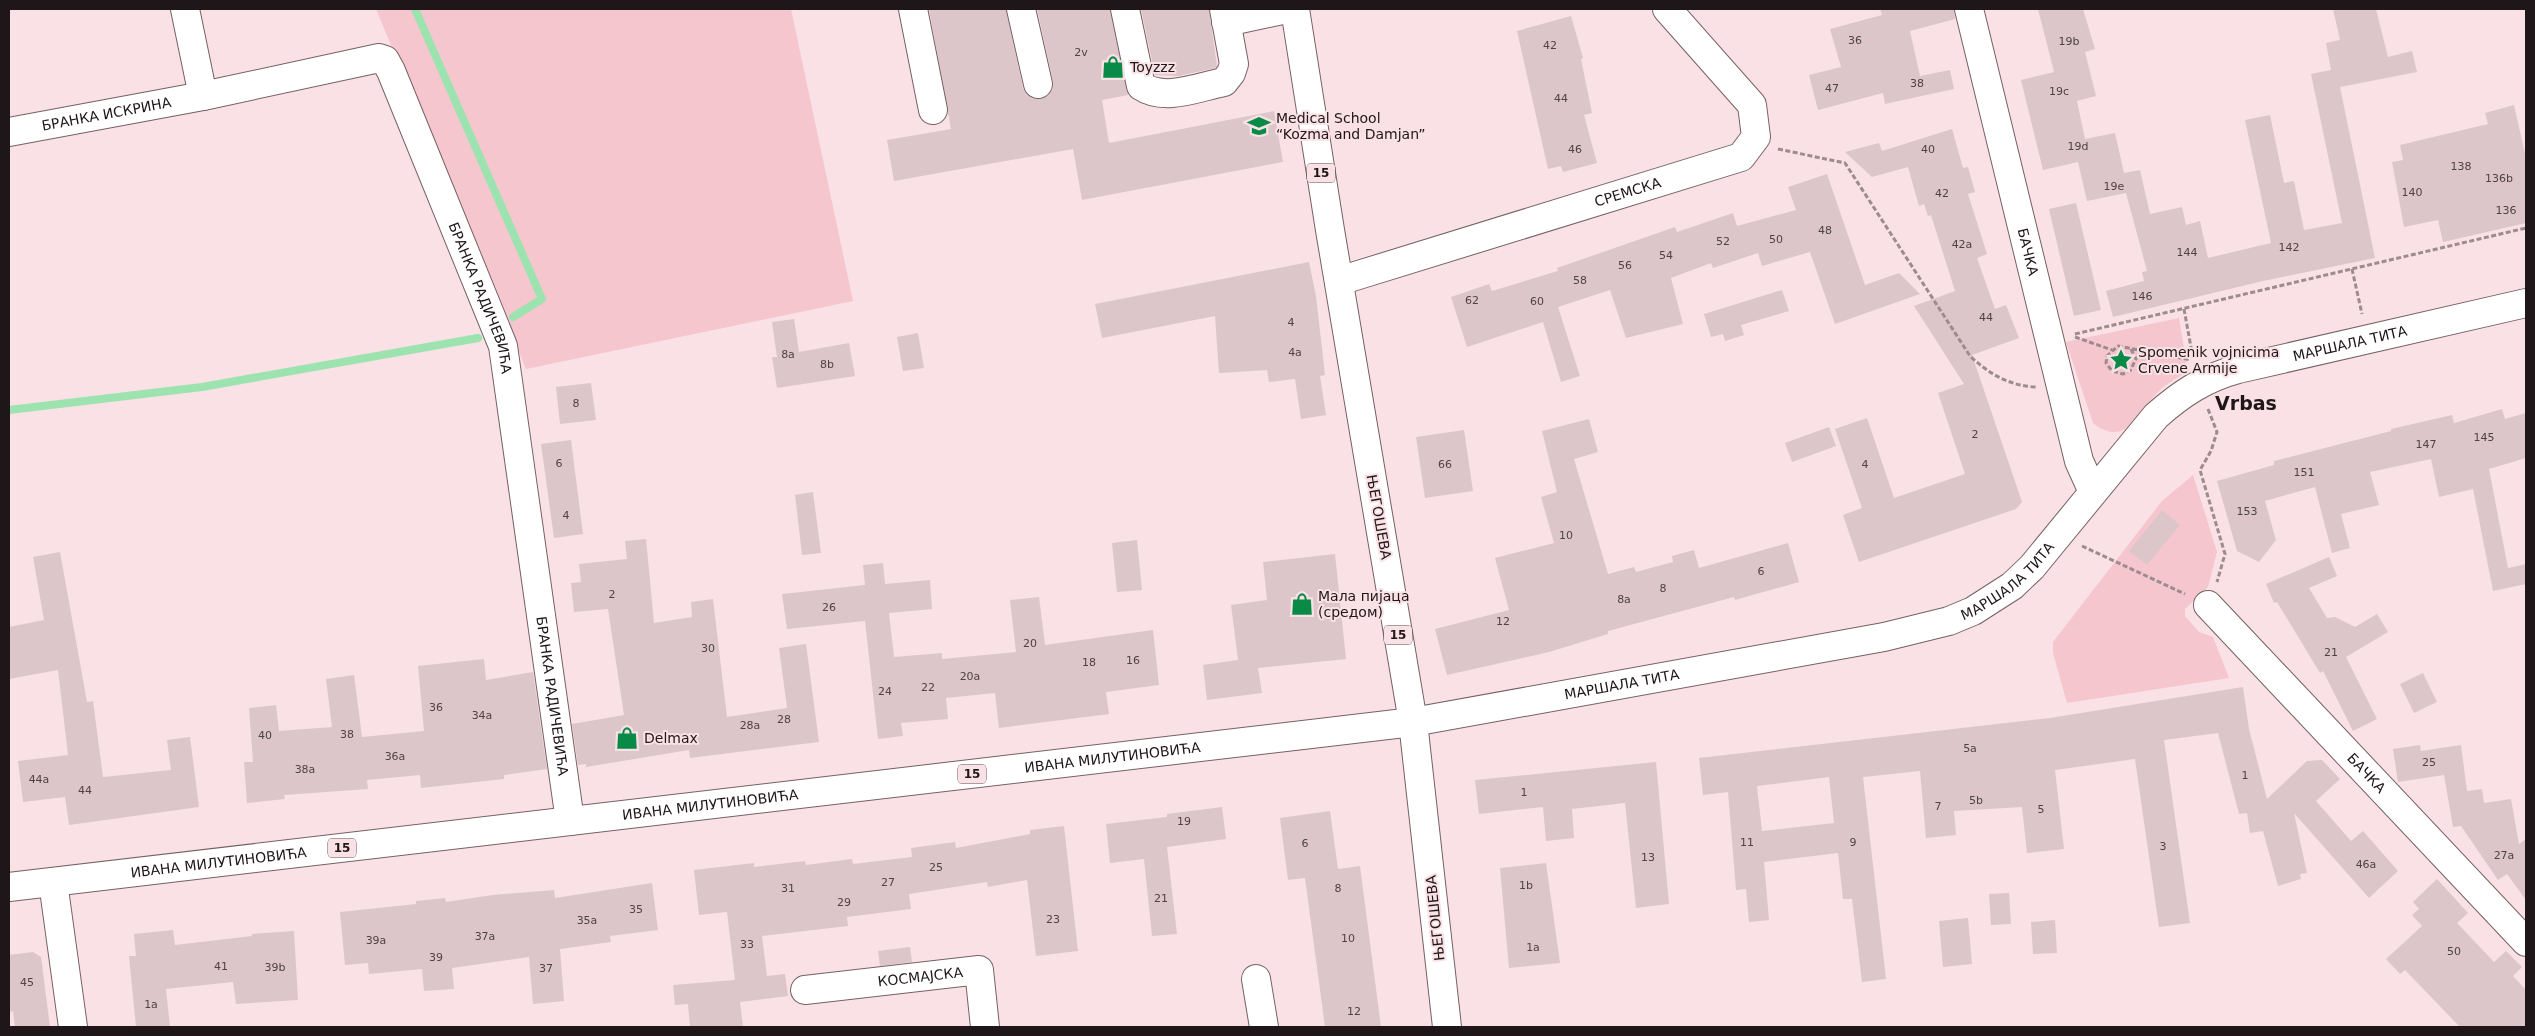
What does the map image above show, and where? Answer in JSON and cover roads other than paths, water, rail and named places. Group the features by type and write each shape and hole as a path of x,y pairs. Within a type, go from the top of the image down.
{"street":[{"path":"185,9 203,96"},
{"path":"913,9 933,110"},
{"path":"1022,9 1038,84"},
{"path":"1125,9 1141,86 1150,92 1162,94 1224,82 1231,73 1234,64 1225,15 1287,9"},
{"name":"ЊЕГОШЕВА","path":"1295,9 1413,722 1447,1027"},
{"name":"СРЕМСКА","path":"1339,281 1741,156 1756,137 1752,105 1667,9"},
{"name":"БАЧКА","path":"1969,9 2079,461 2093,492"},
{"name":"БРАНКА РАДИЧЕВИЋА","path":"203,96 379,58 385,60 503,346 570,821"},
{"name":"БРАНКА ИСКРИНА","path":"9,132 203,96"},
{"name":"МАРШАЛА ТИТА","path":"1413,722 1884,637 1949,621 1973,610 2012,586 2032,567 2156,416 2180,395 2198,384 2215,375 2238,369 2526,303"},
{"name":"БАЧКА","path":"2208,604 2526,942"},
{"name":"ИВАНА МИЛУТИНОВИЋА","path":"9,887 1413,722"},
{"path":"53,882 74,1027"},
{"name":"КОСМАЈСКА","path":"805,990 979,970 985,1027"},
{"path":"1256,979 1264,1027"}],"waterway":[{"path":"415,9 542,299 513,317"},
{"path":"9,410 202,387 478,338"}],"place":[{"name":"Toyzzz","path":"1113,67"},
{"name":"Medical School “Kozma and Damjan”","path":"1259,126"},
{"name":"Spomenik vojnicima Crvene Armije","path":"2121,360"},
{"name":"Мала пијаца (средом)","path":"1302,604"},
{"name":"Delmax","path":"627,738"}],"district":[{"name":"Vrbas","path":"2246,403"}]}
